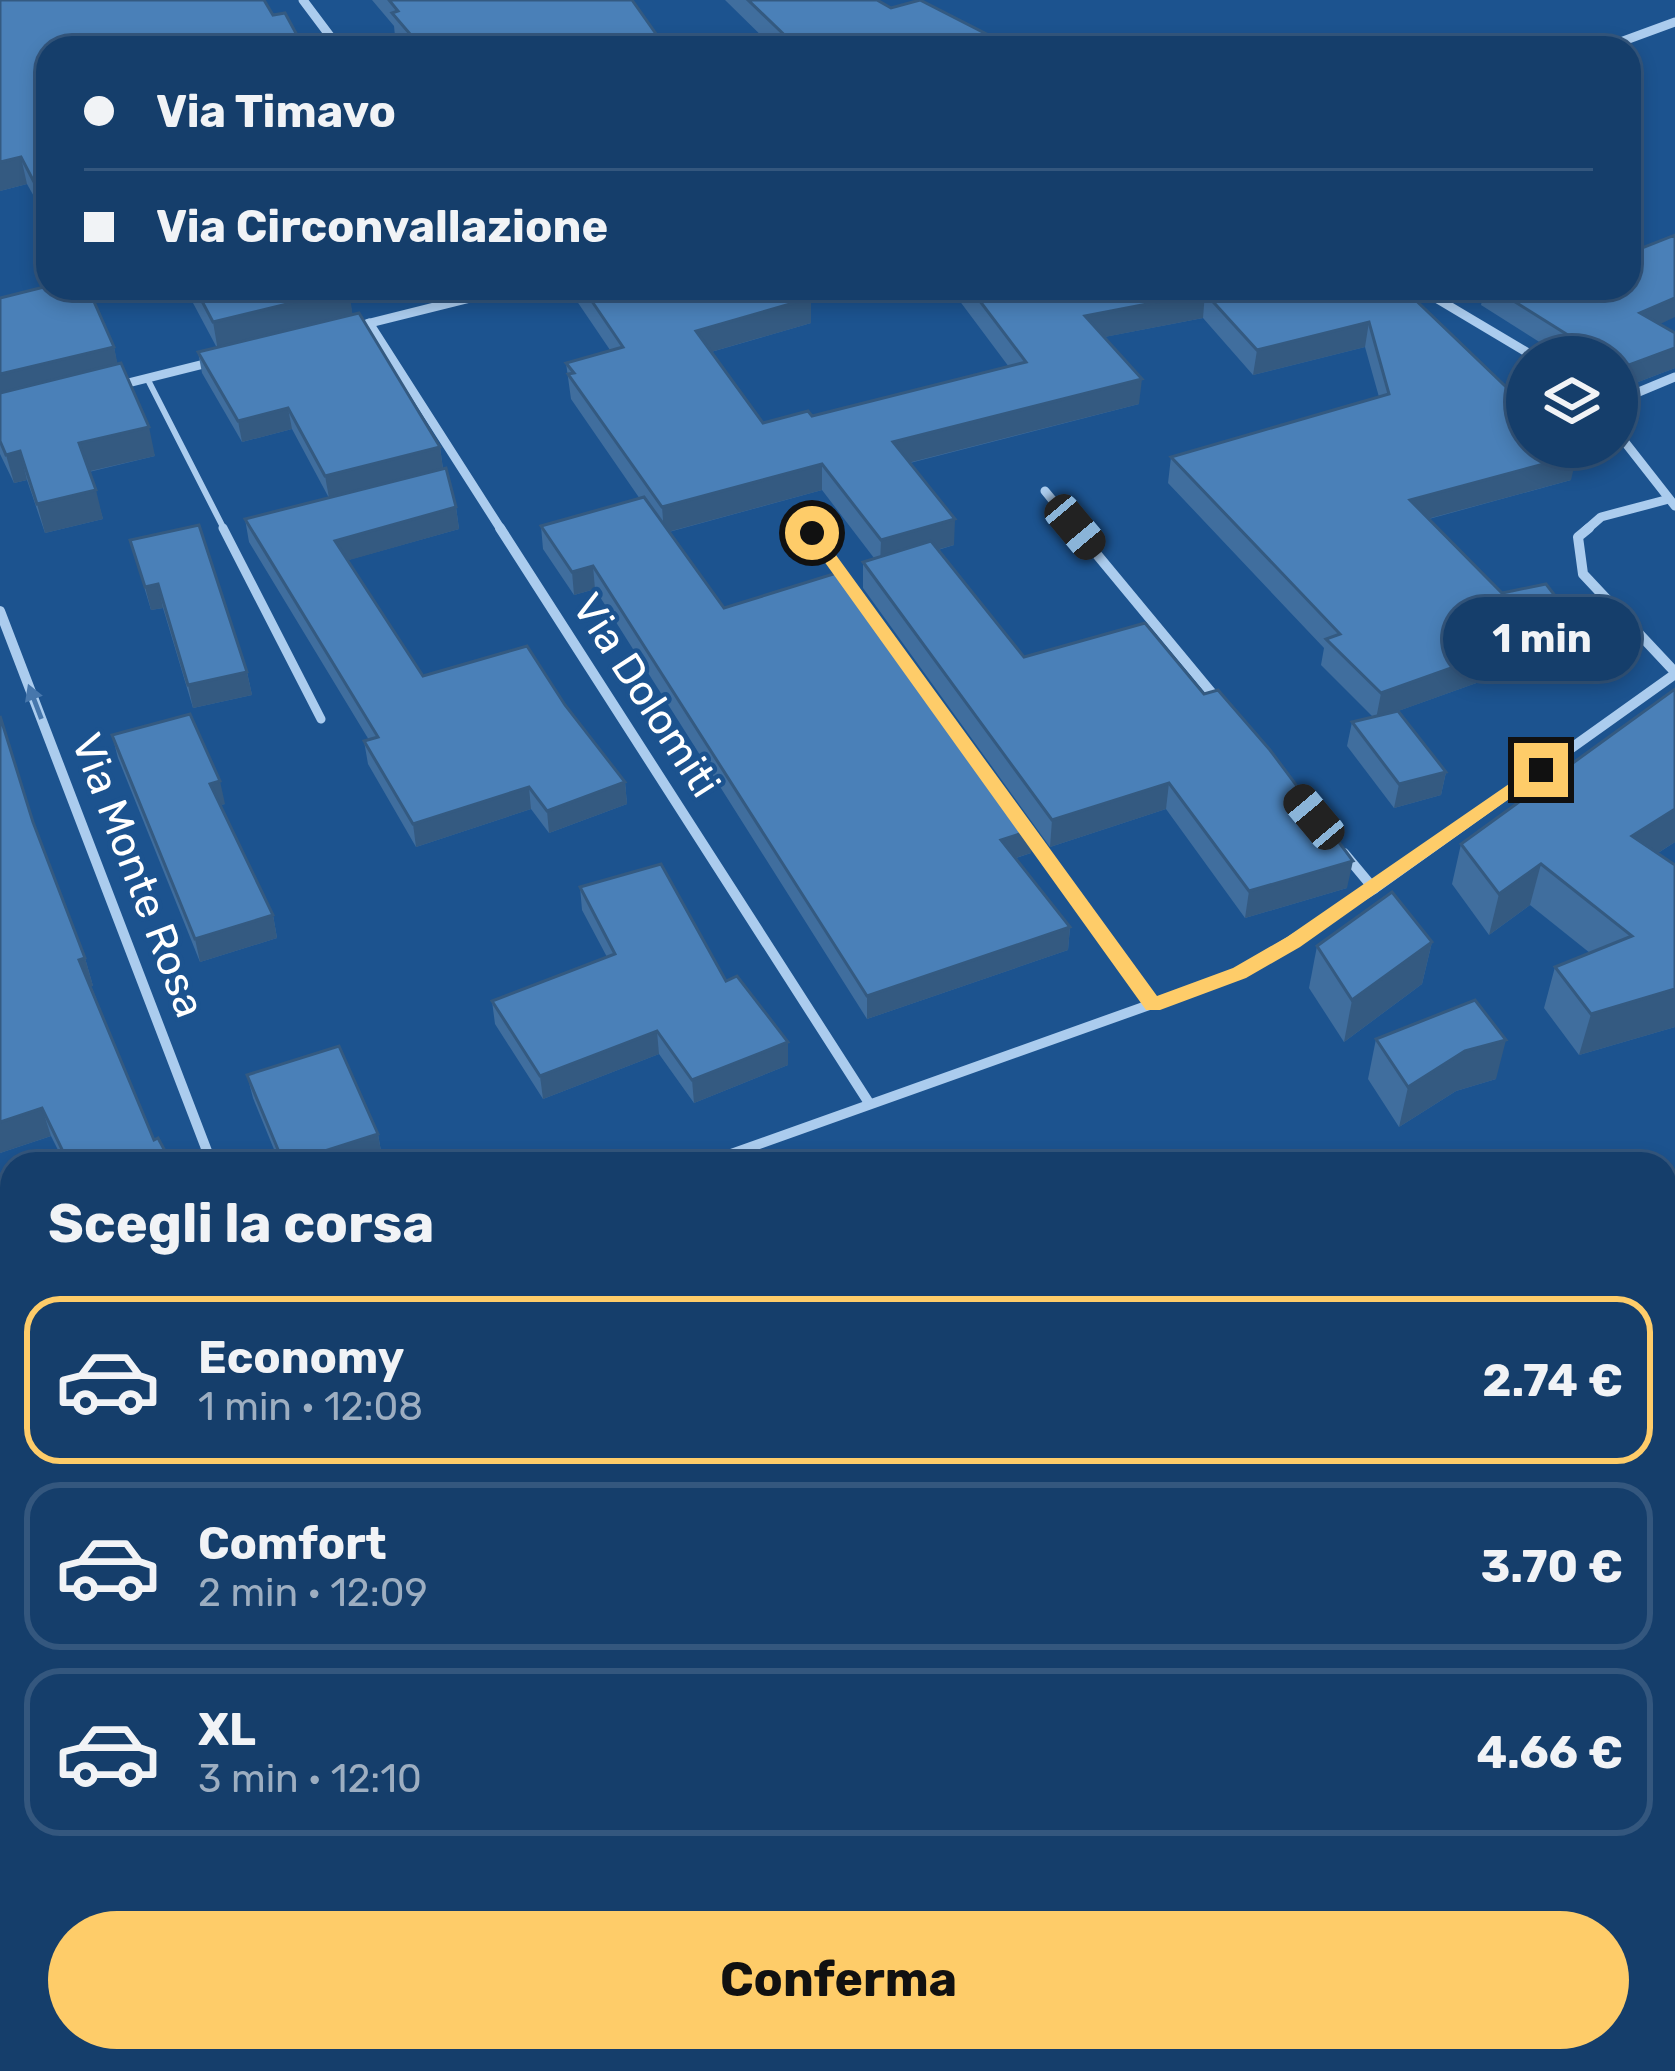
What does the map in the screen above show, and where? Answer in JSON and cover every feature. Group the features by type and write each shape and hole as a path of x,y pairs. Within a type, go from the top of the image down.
{"street":[{"path":"303,0 330,36"},
{"path":"1637,36 1675,22"},
{"path":"347,329 462,300"},
{"path":"1439,300 1506,340"},
{"name":"Via Dolomiti","path":"369,323 869,1103"},
{"path":"105,388 236,356"},
{"path":"1638,392 1675,377"},
{"path":"736,1152 1239,973 1374,889 1675,673 1583,574 1578,538 1601,517 1672,503 1638,459"},
{"path":"1045,491 1224,708"},
{"path":"812,533 852,589"},
{"name":"Via Monte Rosa","path":"0,611 207,1152"},
{"path":"1016,816 1153,1005"},
{"path":"1329,835 1374,889"}],"lane":[{"path":"147,379 321,719"}],"building":[{"path":"0,0 264,0 273,15 285,13 297,36 36,36 36,181 21,157 0,162"},
{"path":"389,0 632,0 658,36 412,36 392,13 398,11"},
{"path":"748,0 877,0 891,8 920,0 990,36 786,36"},
{"path":"1675,235 1675,298 1640,313 1675,333 1675,348 1638,362 1638,336 1570,336 1512,300 1641,300 1641,248"},
{"path":"36,289 36,300 93,300 114,347 0,374 0,298"},
{"path":"201,300 304,300 213,322"},
{"path":"591,300 804,300 696,331 763,423 808,411 812,416 1026,362 979,300 1168,300 1085,316 1142,379 893,442 955,519 881,540 822,464 662,507 568,374 574,373 566,363 623,347"},
{"path":"1211,300 1416,300 1506,387 1506,468 1529,468 1410,500 1502,593 1546,584 1579,627 1381,693 1326,639 1340,634 1171,457 1389,394 1369,322 1257,350"},
{"path":"359,313 440,447 325,476 288,408 238,421 198,352"},
{"path":"121,363 149,427 79,443 96,490 37,504 20,451 6,455 0,441 0,393"},
{"path":"446,468 456,507 335,541 423,676 527,646 565,705 625,782 547,811 529,787 413,824 364,741 378,737 245,519"},
{"path":"644,497 724,608 843,571 1032,830 1001,840 1070,927 867,996 593,566 572,572 541,526"},
{"path":"199,525 247,672 188,685 158,584 145,587 130,540"},
{"path":"931,541 1024,657 1145,623 1204,694 1218,690 1270,750 1353,861 1249,891 1169,783 1052,820 863,562"},
{"path":"1675,689 1675,809 1632,836 1675,865 1675,989 1591,1014 1555,967 1632,936 1541,864 1499,894 1461,844"},
{"path":"1398,711 1446,772 1399,784 1352,722"},
{"path":"190,714 220,781 210,784 273,915 195,939 112,735"},
{"path":"0,716 33,822 85,958 79,960 154,1140 158,1138 166,1152 63,1152 42,1108 0,1122"},
{"path":"661,864 726,981 737,976 788,1042 692,1080 657,1031 540,1076 492,1001 615,954 580,887"},
{"path":"1392,892 1432,942 1352,1000 1317,946"},
{"path":"1475,1000 1506,1040 1465,1051 1408,1087 1376,1039"},
{"path":"339,1046 378,1134 322,1152 279,1152 247,1075"}],"route":[{"path":"812,533 1153,1005 1239,973 1293,942 1541,770"}]}
